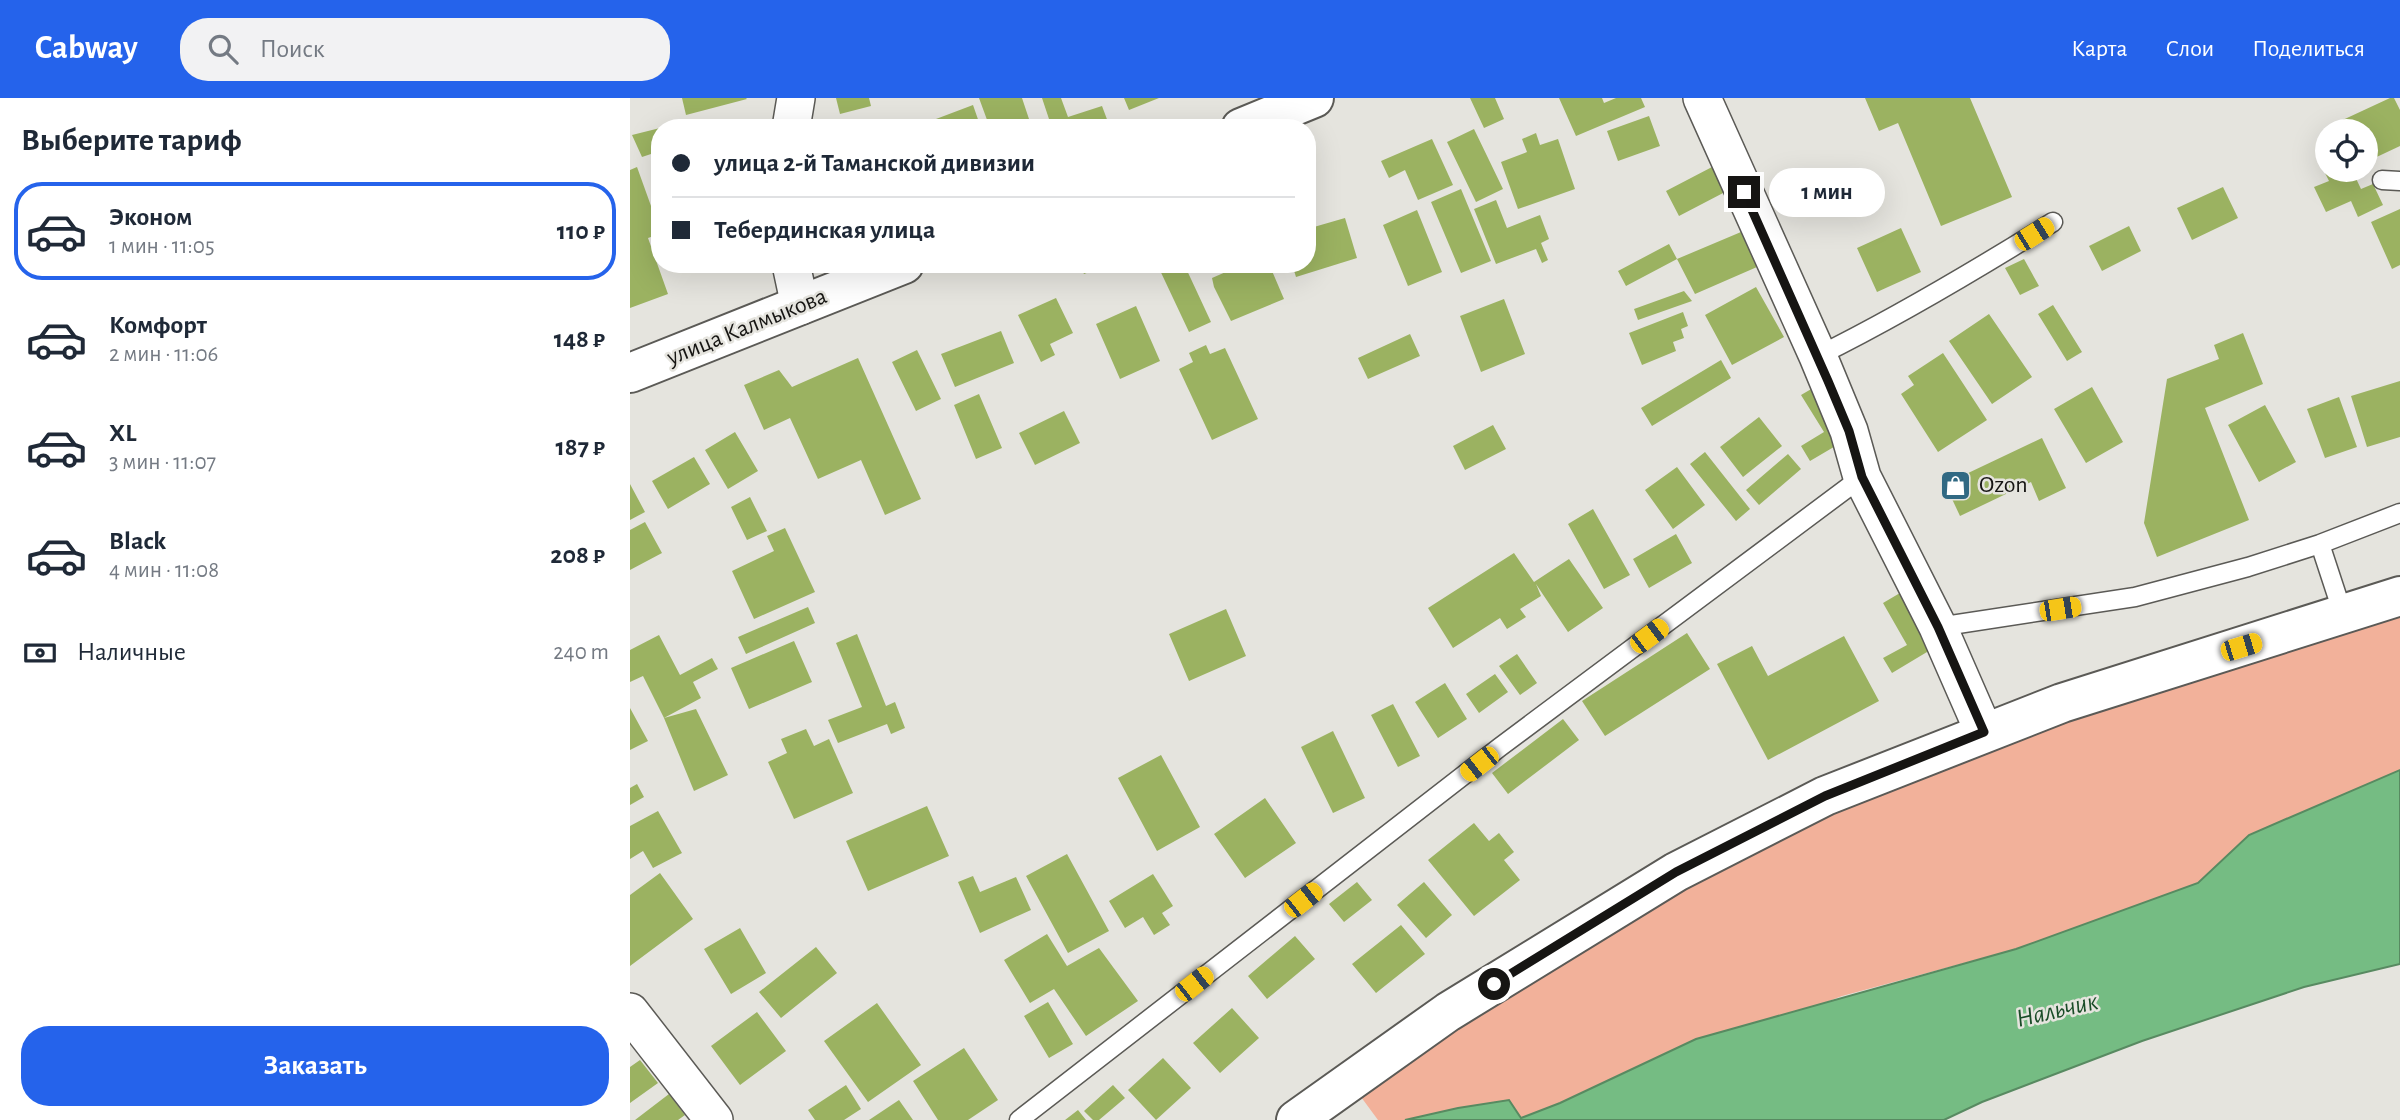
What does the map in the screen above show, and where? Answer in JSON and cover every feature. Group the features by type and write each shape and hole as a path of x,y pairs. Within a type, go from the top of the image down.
{"main road":[{"path":"1263,119 1314,98"},
{"name":"улица Калмыкова","path":"630,373 882,273"},
{"path":"1296,1120 1448,1012 1676,872 1825,796 2062,703 2400,596"}],"street":[{"path":"792,119 796,98"},
{"path":"1702,98 1818,356 1849,431 1862,477 1938,627 1984,732"},
{"path":"793,273 800,306"},
{"path":"630,1012 714,1120"}],"lane":[{"path":"1818,356 1956,283 2053,222"},
{"path":"1019,1120 1500,747 1862,477"},
{"path":"1938,627 2135,597 2248,567 2320,544 2400,513"},
{"path":"2320,544 2343,614"}],"shaded area":[{"path":"2400,596 2400,770 2249,835 2198,883 2016,949 1842,996 1521,1119 1509,1100 1405,1120 1378,1120 1350,1082 1825,796"}],"water":[{"name":"Нальчик","path":"2400,770 2400,964 2304,987 2142,1041 1982,1102 1944,1120 1405,1120 1509,1100 1521,1118 1560,1103 1696,1039 2016,949 2198,883 2249,835"}],"building":[{"path":"682,98 746,98 747,99 686,115"},
{"path":"836,98 869,98 871,106 840,114"},
{"path":"979,98 1022,98 1029,119 987,119"},
{"path":"1042,98 1061,98 1068,117 1102,106 1107,119 1049,119"},
{"path":"1124,98 1159,98 1129,110"},
{"path":"1470,98 1495,98 1504,119 1484,128"},
{"path":"1559,98 1602,98 1604,103 1616,98 1641,98 1645,107 1576,136"},
{"path":"1865,98 1970,98 2012,197 1941,226 1898,123 1879,131"},
{"path":"2394,98 2400,110 2400,146 2378,156 2378,119 2345,119"},
{"path":"973,105 978,119 936,119"},
{"path":"1649,116 1660,146 1618,161 1607,131"},
{"path":"1474,129 1503,189 1476,202 1447,142"},
{"path":"651,130 651,154 642,157 632,135"},
{"path":"1536,133 1540,145 1558,139 1575,189 1518,209 1501,162 1527,152 1522,139"},
{"path":"1432,139 1453,185 1418,200 1405,170 1389,178 1381,161"},
{"path":"637,167 651,206 651,237 648,238 651,246 651,273 660,273 668,294 630,308 630,170"},
{"path":"1712,167 1725,192 1679,216 1666,191"},
{"path":"2326,182 2358,182 2361,189 2373,184 2383,205 2358,217 2351,201 2326,212 2314,187"},
{"path":"2223,187 2238,218 2192,240 2177,208"},
{"path":"1461,189 1491,261 1461,273 1431,202"},
{"path":"1496,200 1507,228 1540,215 1549,239 1541,243 1548,260 1542,263 1536,249 1496,264 1474,209"},
{"path":"2400,209 2400,265 2392,269 2371,222"},
{"path":"1417,210 1442,272 1408,286 1383,225"},
{"path":"1345,218 1357,258 1316,271 1316,226"},
{"path":"2129,226 2141,251 2102,271 2089,246"},
{"path":"1901,228 1921,272 1877,292 1857,248"},
{"path":"1741,232 1757,267 1695,294 1677,259"},
{"path":"1669,244 1677,259 1626,286 1618,271"},
{"path":"2024,259 2039,286 2020,295 2005,268"},
{"path":"1161,273 1188,273 1211,322 1189,332"},
{"path":"1223,273 1273,273 1284,299 1231,321 1212,278"},
{"path":"1756,287 1784,337 1732,365 1705,315"},
{"path":"1684,291 1692,301 1638,320 1634,309"},
{"path":"1056,298 1073,333 1050,344 1055,355 1041,362 1018,315"},
{"path":"1504,299 1525,354 1481,372 1460,316"},
{"path":"2053,305 2082,352 2067,361 2038,314"},
{"path":"1136,306 1160,361 1120,379 1096,324"},
{"path":"1683,312 1688,326 1681,329 1684,338 1673,342 1676,351 1642,365 1629,333"},
{"path":"1989,314 2032,377 1992,404 1949,341"},
{"path":"1001,331 1014,363 955,387 941,354"},
{"path":"2243,333 2263,384 2205,408 2249,520 2157,557 2144,523 2167,379 2219,359 2214,345"},
{"path":"1410,334 1420,356 1368,379 1358,358"},
{"path":"1206,345 1210,354 1225,348 1258,419 1212,440 1179,369 1193,362 1189,353"},
{"path":"917,350 941,399 916,411 892,362"},
{"path":"1943,353 1987,420 1938,452 1901,394 1914,385 1908,376"},
{"path":"858,358 921,499 885,515 861,460 818,479 790,418 764,430 744,385 779,370 792,387"},
{"path":"1721,360 1731,378 1652,426 1641,408"},
{"path":"2400,381 2400,437 2367,447 2351,396"},
{"path":"2092,387 2123,442 2086,463 2054,409"},
{"path":"1813,388 1844,441 1810,461 1801,446 1824,432 1801,395"},
{"path":"979,394 1002,448 976,459 954,405"},
{"path":"2339,397 2357,447 2325,458 2307,409"},
{"path":"2265,405 2296,462 2259,482 2228,425"},
{"path":"1064,411 1080,443 1035,465 1019,433"},
{"path":"1759,417 1782,446 1743,477 1720,447"},
{"path":"1493,425 1506,449 1465,470 1453,446"},
{"path":"735,432 758,471 728,489 705,450"},
{"path":"2042,438 2066,488 2039,501 2031,482 1960,516 1945,484"},
{"path":"1705,452 1750,509 1736,521 1690,464"},
{"path":"1788,454 1801,469 1759,505 1746,490"},
{"path":"694,457 710,484 668,509 652,481"},
{"path":"1677,467 1705,505 1673,529 1645,490"},
{"path":"630,484 645,512 630,520"},
{"path":"750,497 767,531 747,540 731,507"},
{"path":"1593,509 1630,575 1604,589 1568,524"},
{"path":"645,522 662,553 630,570 630,530"},
{"path":"785,528 815,592 754,619 732,571 774,551 767,536"},
{"path":"1676,534 1692,563 1649,588 1633,559"},
{"path":"1514,553 1534,582 1569,559 1603,608 1568,632 1536,584 1541,596 1520,609 1526,617 1507,629 1500,618 1453,648 1428,608"},
{"path":"1900,593 1932,649 1892,673 1883,658 1907,645 1883,603"},
{"path":"808,607 815,623 746,654 738,637"},
{"path":"1226,609 1246,656 1189,681 1169,634"},
{"path":"1687,633 1710,669 1605,736 1582,701"},
{"path":"857,634 886,706 895,702 905,728 891,734 887,724 838,743 828,720 862,707 836,643"},
{"path":"659,635 680,675 712,658 718,669 693,682 701,698 664,718 643,676 630,682 630,650"},
{"path":"1844,636 1879,701 1768,760 1717,664 1752,646 1768,676"},
{"path":"794,641 812,682 749,709 731,668"},
{"path":"1517,654 1537,683 1520,695 1499,666"},
{"path":"1495,674 1508,692 1479,713 1466,694"},
{"path":"1445,683 1467,719 1438,738 1415,702"},
{"path":"1393,704 1420,756 1398,767 1371,715"},
{"path":"630,708 648,741 630,750"},
{"path":"696,709 728,775 694,791 664,718"},
{"path":"1563,719 1579,740 1508,794 1492,773"},
{"path":"806,729 814,746 829,739 853,793 794,819 768,762 787,753 781,739"},
{"path":"1333,731 1365,798 1333,813 1301,747"},
{"path":"1161,755 1200,827 1157,851 1118,778"},
{"path":"637,784 644,797 630,805 630,788"},
{"path":"1265,798 1296,843 1245,878 1214,834"},
{"path":"927,806 949,856 868,891 846,841"},
{"path":"658,811 682,853 653,868 643,851 630,859 630,826"},
{"path":"1474,823 1489,841 1499,833 1514,852 1504,860 1520,880 1474,916 1428,860"},
{"path":"1067,854 1109,931 1068,953 1026,876"},
{"path":"660,873 693,919 630,966 630,895"},
{"path":"1153,874 1173,906 1162,913 1170,925 1154,935 1143,917 1125,928 1109,901"},
{"path":"973,876 980,892 1016,877 1031,910 980,933 958,882"},
{"path":"1357,882 1372,900 1344,922 1329,904"},
{"path":"1424,882 1452,915 1426,938 1397,905"},
{"path":"1401,925 1425,954 1376,993 1352,964"},
{"path":"740,928 766,973 731,994 704,949"},
{"path":"1047,934 1067,966 1099,948 1138,1001 1086,1036 1054,989 1030,1003 1004,960"},
{"path":"1295,936 1315,959 1267,999 1248,976"},
{"path":"816,947 837,973 781,1018 759,992"},
{"path":"1048,1002 1073,1044 1049,1058 1024,1016"},
{"path":"877,1003 921,1065 868,1102 824,1041"},
{"path":"1232,1008 1259,1038 1220,1073 1193,1043"},
{"path":"757,1012 786,1051 740,1085 711,1046"},
{"path":"964,1048 998,1100 968,1120 938,1120 913,1081"},
{"path":"1163,1058 1191,1088 1156,1120 1128,1090"},
{"path":"640,1060 658,1083 630,1103 630,1067"},
{"path":"846,1085 861,1109 844,1120 815,1120 808,1110"},
{"path":"1113,1085 1125,1098 1099,1120 1093,1120 1084,1111"},
{"path":"669,1094 685,1115 678,1120 635,1120"},
{"path":"899,1100 913,1120 869,1120"},
{"path":"1078,1110 1086,1120 1065,1120"}],"place":[{"name":"Ozon","path":"1956,485"}],"route":[{"path":"1494,984 1676,872 1825,796 1984,732 1958,678 1938,627 1862,477 1849,431 1818,356 1744,192"}]}
